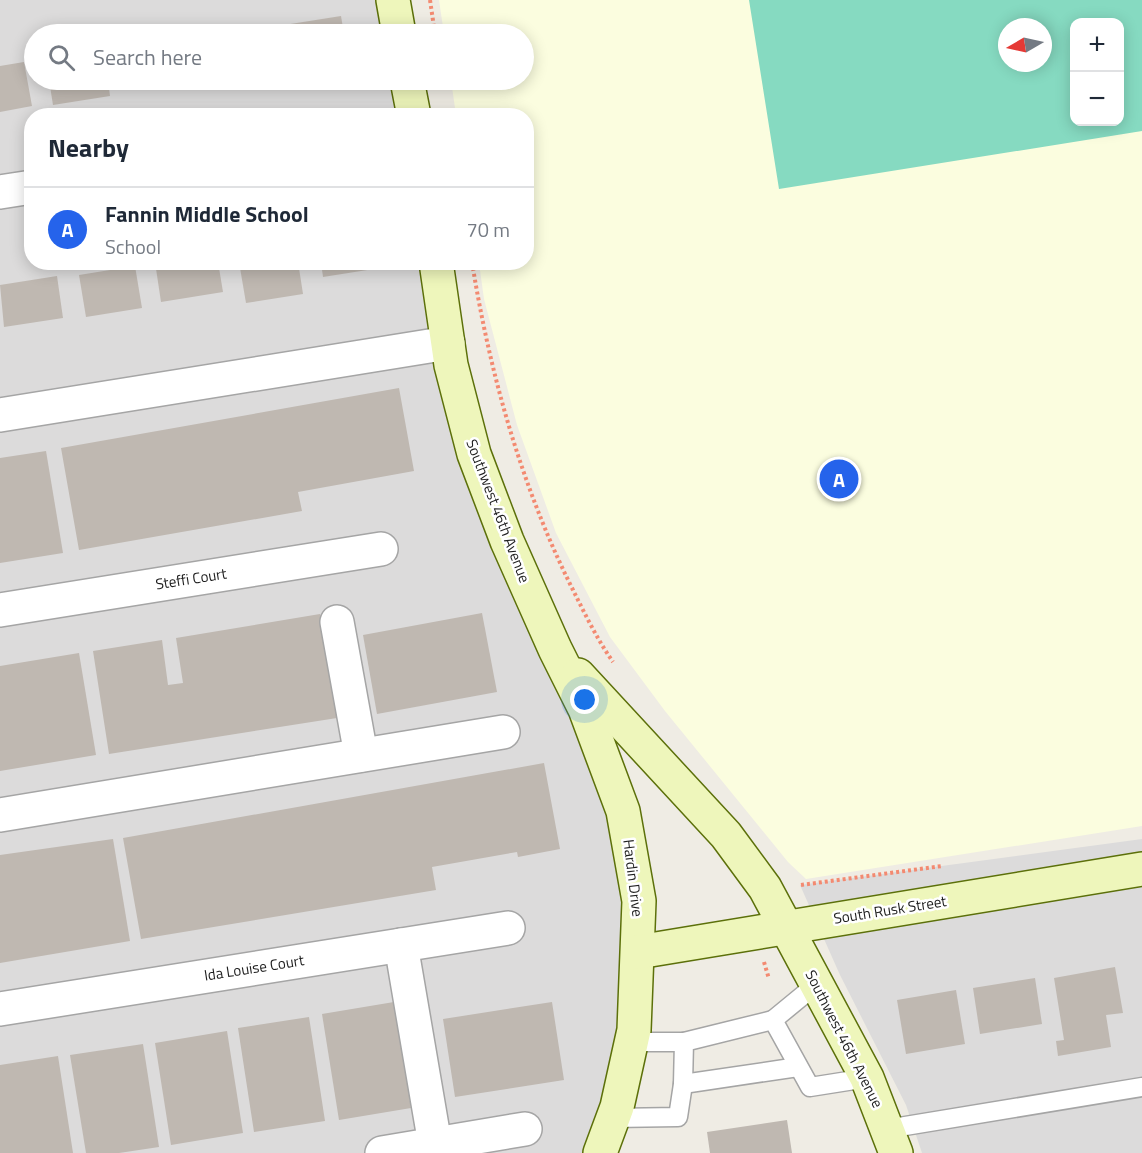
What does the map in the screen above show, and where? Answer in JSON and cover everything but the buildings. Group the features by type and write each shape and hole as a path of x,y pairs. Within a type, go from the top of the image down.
{"street":[{"path":"393,0 397,24"},
{"path":"409,90 412,108"},
{"path":"0,192 24,188"},
{"name":"Southwest 46th Avenue","path":"437,270 448,343 474,454 507,541 555,649 726,835 765,888 867,1078 892,1141"},
{"path":"0,415 448,343"},
{"name":"Steffi Court","path":"0,610 381,549"},
{"path":"336,622 361,756"},
{"name":"Hardin Drive","path":"555,649 585,708 623,811 639,901 638,952 631,1042 613,1118 600,1153"},
{"path":"0,815 503,732"},
{"name":"South Rusk Street","path":"638,952 1142,869"},
{"name":"Ida Louise Court","path":"0,1009 508,928"},
{"path":"401,945 435,1144"},
{"path":"382,1153 525,1129"}],"lane":[{"path":"631,1042 684,1042 773,1020 818,983"},
{"path":"773,1020 810,1087 867,1078"},
{"path":"613,1118 678,1117 683,1084 684,1042"},
{"path":"683,1084 798,1067"},
{"path":"892,1141 1142,1087"}],"path":[{"path":"430,0 434,24"},
{"path":"473,270 481,316 507,419 550,544 599,643 619,670"},
{"path":"796,880 800,885 953,865"}],"shaded area":[{"path":"0,0 392,0 396,24 24,24 24,90 407,90 410,108 24,108 24,270 436,270 451,365 623,811 634,1030 591,1153 0,1153"},
{"path":"439,0 1142,0 1142,826 806,879 788,862 665,711 610,637 556,533 517,425 484,299 480,270 534,270 534,108 455,108 452,90 534,90 534,24 443,24"},
{"path":"1142,839 1142,1153 922,1153 906,1105 840,975 800,885"}],"green space":[{"path":"749,0 1142,0 1142,131 779,189"}],"place":[{"name":"Fannin Middle School","path":"839,479"}]}
